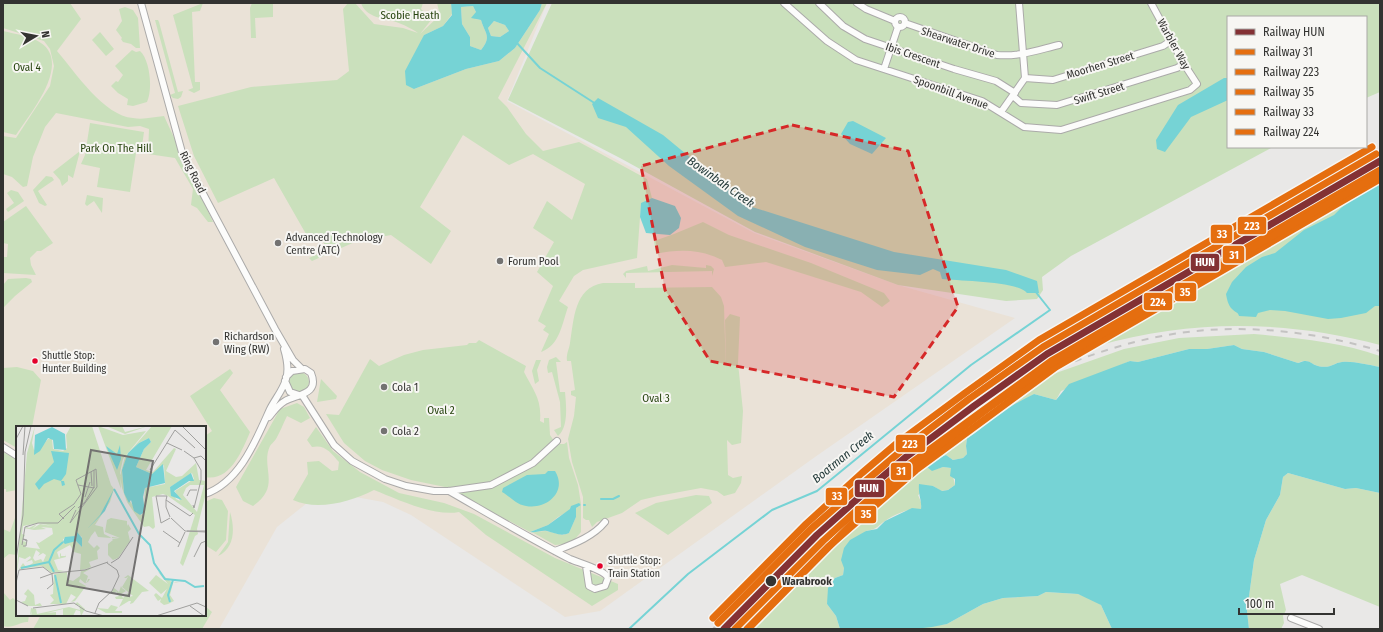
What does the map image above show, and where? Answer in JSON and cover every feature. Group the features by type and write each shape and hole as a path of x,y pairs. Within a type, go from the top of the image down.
{"street":[{"name":"Ring Road","path":"141,3 183,156 293,360 302,369 308,371 312,377 312,386 309,391 278,405 264,423"},
{"name":"Spoonbill Avenue","path":"784,3 840,50 856,60 982,101 1024,128 1061,130 1190,90 1197,84"},
{"name":"Ibis Crescent","path":"819,3 843,26 856,34 954,69 996,81 1014,94"},
{"path":"825,8 830,3"},
{"path":"856,3 866,9 895,21 895,24 898,27 884,69"},
{"path":"1001,112 1025,78 1019,3"},
{"name":"Warbler Way","path":"1152,3 1184,64 1197,84"},
{"path":"895,21 898,18 902,18 905,23 902,27 898,27"},
{"name":"Shearwater Drive","path":"905,23 997,55 1010,56 1023,54 1059,45"},
{"name":"Moorhen Street","path":"1025,78 1053,80 1163,46 1172,40"},
{"name":"Swift Street","path":"1014,94 1021,103 1057,106 1178,68 1184,64"},
{"name":"Ring Road","path":"206,494 221,487 236,472 264,423 286,379 286,356 275,329"},
{"path":"302,369 292,371 286,379 290,392 301,395 310,404 316,417 334,445 352,460 385,479 406,486 449,492 491,485 532,463 556,441"},
{"path":"309,391 310,404"},
{"path":"3,447 16,455"},
{"path":"449,492 555,551 586,566"},
{"path":"555,551 586,538 600,528 605,522"},
{"path":"1291,618 1319,629"}],"highlighted area":[{"path":"792,125 908,151 958,307 894,397 710,361 665,290 641,166"}],"shaded area":[{"path":"3,3 547,3 507,101 754,233 898,285 1015,318 815,457 600,611 565,617 411,515 383,502 350,496 307,503 277,527 219,629 3,629"}],"green space":[{"path":"3,3 70,3 81,19 57,51 91,92 111,110 137,119 164,116 213,222 208,222 197,208 191,205 193,189 175,158 148,154 149,129 140,126 128,127 56,113 45,127 33,157 27,186 23,187 12,177 3,174 3,136 16,138 50,86 54,66 50,49 44,41 3,28"},
{"path":"203,3 200,11 192,12 195,82 200,82 200,90 194,93 188,90 193,88 173,15"},
{"path":"252,3 273,3 273,17 255,18 256,38 251,38 250,8"},
{"name":"Scobie Heath","path":"348,3 355,3 374,24 403,28 418,33 399,23 371,15 363,8 361,3 423,3 421,9 432,19 420,34 440,15 437,3 451,3 452,14 443,26 424,35 414,89 466,69 499,61 515,48 540,10 542,3 547,3 498,98 507,107 526,134 543,151 579,142 647,179 652,198 641,204 637,258 583,270 574,276 559,301 568,307 562,327 556,339 547,349 541,352 549,334 543,330 546,326 538,321 553,286 537,272 554,242 533,228 547,201 572,220 585,184 533,154 509,165 463,135 420,207 451,231 431,264 391,235 357,241 312,261 309,258 327,250 322,239 310,241 274,178 218,203 194,156 178,106 251,87 337,80 349,71 343,9"},
{"path":"552,3 1380,3 1380,92 1367,98 1367,16 1227,16 1227,148 1271,148 1071,256 1042,277 1043,290 1037,299 1006,301 898,285 755,232 620,158 508,100"},
{"path":"473,6 476,12 475,19 481,20 487,35 486,41 481,50 470,46 470,37 462,24 461,7"},
{"path":"125,7 133,10 138,18 140,48 136,48 131,44 123,42 116,30 122,21 119,9"},
{"path":"155,20 158,20 159,22 178,92 183,91 181,97 178,99 173,98 170,95 175,93"},
{"path":"494,21 505,25 509,31 500,37 491,36 488,28"},
{"name":"Oval 4","path":"3,31 28,37 41,43 49,52 52,63 50,76 38,103 16,135 3,132"},
{"path":"100,32 114,49 106,56 92,40"},
{"path":"132,50 136,52 140,51 143,55 150,75 150,90 147,102 133,106 127,105 128,99 118,93 111,86 116,81 118,82 123,75 115,66"},
{"name":"Park On The Hill","path":"90,123 144,132 141,153 136,153 130,192 97,187 100,168 81,164 85,155"},
{"path":"80,151 73,178 68,175 68,181 62,186 60,180 53,172"},
{"path":"1380,169 1380,345 1310,331 1274,327 1203,327 1132,337 1097,346 1045,363"},
{"path":"46,176 52,177 54,180 38,191 47,205 45,206 39,203 33,190"},
{"path":"11,190 18,192 24,201 8,212 6,209 14,203 7,193"},
{"path":"87,195 103,198 102,213 94,201 87,206 85,204"},
{"path":"26,206 53,243 41,251 37,251 30,258 31,265 36,275 3,273 4,257 7,257 8,244 3,243 3,222"},
{"path":"703,222 729,235 811,263 884,293 890,301 882,307 861,292 766,262 725,267 722,260 714,256 698,252 673,251 656,254 654,241"},
{"path":"672,265 706,268 706,265 711,266 714,269 712,276 712,271 626,273 626,278 623,274 626,271 647,266 648,271"},
{"path":"8,279 31,279 32,282 3,308 3,285"},
{"name":"Oval 3","path":"603,283 635,283 635,288 712,287 721,297 724,306 726,374 725,320 730,314 740,317 738,363 743,411 741,443 732,445 727,440 728,475 733,478 742,476 741,483 735,493 724,496 717,491 701,488 641,500 622,513 597,522 592,527 589,520 583,518 583,497 572,462 568,439 574,416 576,397 571,395 571,391 575,390 571,361 567,361 567,356 577,306 586,291 593,286"},
{"path":"1254,334 1318,341 1365,351 1380,356 1380,367 1347,362 1322,367 1307,361 1298,363 1264,352 1242,349 1234,345 1207,349 1189,349 1138,362 1130,361 1061,391 1056,400 1034,394 1002,412 967,438 967,454 963,458 953,460 946,455 935,459 932,470 943,467 951,468 955,485 948,490 941,491 933,486 918,495 921,502 921,509 912,509 897,514 889,518 875,529 866,531 844,568 843,575 835,578 827,604 836,616 840,629 744,629 788,585 858,510 931,445 993,403 1056,373 1124,349 1179,338"},
{"name":"Oval 2","path":"479,340 526,366 524,372 534,390 540,407 540,421 544,423 544,418 549,418 550,435 556,444 564,444 567,442 569,458 578,485 581,504 558,517 548,525 530,532 445,487 411,480 382,470 365,461 344,443 326,414 339,415 370,359 379,366 404,355 423,350 467,345 469,343 476,343"},
{"path":"556,357 561,362 556,362 560,392 565,392 566,409 564,427 558,436 554,430 561,427 560,402 552,372 548,373 547,367 549,360"},
{"path":"536,360 541,360 537,370 539,381 535,384 532,371"},
{"path":"17,367 33,371 41,380 32,426 16,426 16,447 3,440 3,368"},
{"path":"230,369 233,373 220,390 250,432 234,464 221,475 206,477 206,435 212,431 190,396"},
{"path":"299,372 306,375 309,382 306,389 299,392 292,389 289,382 292,375"},
{"path":"321,379 337,396 336,399 317,402"},
{"path":"297,403 304,407 310,418 301,423 287,416 276,439 270,446 267,461 269,476 266,491 262,499 253,506 243,501 236,487 280,409"},
{"path":"316,427 333,451 360,472 399,493 444,503 474,514 555,558 618,584 618,590 592,606 486,535 459,512 449,513 427,510 374,490 355,498 334,504 313,505 293,500 308,474 307,462 319,461 332,471 338,470 339,462 330,453 321,447 312,447 307,440"},
{"path":"3,452 16,459 16,490 6,492 6,489 3,489"},
{"path":"1288,473 1345,489 1356,488 1380,493 1380,607 1302,575 1280,584 1286,610 1283,616 1284,623 1281,629 1249,629 1247,611 1254,560 1266,520 1280,495 1283,477"},
{"path":"696,495 709,496 712,503 668,535 635,513 656,503"},
{"path":"214,498 222,500 228,511 226,540 216,552 206,546 206,502"},
{"path":"581,505 581,532 575,539 566,544 555,545 532,532 546,531 563,535 569,533 576,517 576,508"},
{"path":"230,512 233,524 231,543 224,552 218,556 228,542"},
{"path":"16,515 16,555 9,554 3,559 3,529 10,532"},
{"path":"3,592 10,600 13,598 16,601 16,616 29,616 28,622 7,627 3,626"},
{"path":"1046,592 1078,594 1095,600 1101,605 1112,629 910,629 947,624 983,604 1003,598 1038,596"},
{"path":"206,607 212,612 202,629 33,629 40,616 206,616"}],"water":[{"path":"451,3 542,3 540,10 515,48 499,61 466,69 414,89 406,85 405,71 424,35 443,26 452,15","holes":["473,6 476,12 471,18 481,20 487,35 486,41 481,50 470,46 470,37 462,24 461,7","494,21 505,25 509,31 500,37 491,36 488,28"]},
{"path":"1224,78 1227,78 1227,100 1191,117 1165,152 1157,149 1156,140 1178,105"},
{"path":"598,98 663,135 749,206 894,252 1006,270 1037,281 1039,293 1027,293 1012,286 988,282 942,279 940,272 933,269 920,275 877,270 805,247 738,216 669,166 626,127 598,118 592,104"},
{"path":"853,121 886,138 872,154 850,144 841,134 848,122"},
{"path":"1380,183 1380,306 1375,306 1366,313 1328,319 1285,311 1270,310 1258,313 1256,317 1239,316 1233,310 1228,302 1226,294 1232,282 1246,267 1262,257 1275,253 1304,230 1334,215 1368,187"},
{"path":"652,198 675,206 681,218 679,228 670,235 646,233 640,217 641,203"},
{"path":"1234,345 1242,349 1264,352 1298,363 1307,361 1322,367 1347,362 1380,367 1380,493 1356,488 1345,489 1288,473 1283,477 1280,495 1266,520 1254,560 1247,611 1249,629 1112,629 1101,605 1078,594 1046,592 1038,596 1003,598 983,604 947,624 932,627 914,629 840,629 836,616 827,604 828,588 835,578 843,575 844,568 841,560 844,548 850,540 866,531 877,529 885,521 912,508 921,509 919,484 933,486 942,491 948,490 955,485 955,479 950,476 951,468 943,467 932,471 927,467 935,459 946,455 953,460 963,458 967,454 967,438 1002,412 1034,394 1056,400 1069,384 1130,361 1138,362 1189,349 1207,349"},
{"path":"548,471 555,471 559,486 553,498 541,505 534,507 522,505 502,492 503,488 527,475 545,474"},
{"path":"579,503 581,505 576,508 576,517 569,533 561,535 547,531 530,532 548,525 570,509 571,506"}],"waterway":[{"name":"Bowinbah Creek","path":"516,42 540,68 596,104"},
{"name":"Boatman Creek","path":"629,629 688,574 772,510 817,491 971,365 1050,310 1035,291"},
{"path":"601,499 613,499 619,496"}],"railway":[{"path":"713,629 757,582 813,528 866,480 944,415 1099,313 1380,151"},
{"path":"951,426 1002,395 1057,368 1115,348 1173,334 1225,329 1277,331 1329,338 1380,351"},
{"path":"989,396 1012,383 1049,367"}],"rail line":[{"name":"33","path":"713,618 806,524 896,444 1039,340 1372,147"},
{"name":"223","path":"718,623 811,529 901,451 969,399 1043,347 1376,154"},
{"name":"HUN","path":"724,629 817,535 873,485 906,457 974,406 1047,354 1380,161"},
{"name":"31","path":"735,629 823,541 911,463 1051,361 1380,170"},
{"name":"224","path":"748,629 880,495 915,464 986,410 1052,363 1380,174"},
{"name":"35","path":"747,629 828,547 916,470 1056,367 1380,179"}],"place":[{"name":"Advanced Technology Centre (ATC)","path":"278,243"},
{"name":"Forum Pool","path":"500,261"},
{"name":"Richardson Wing (RW)","path":"216,342"},
{"name":"Shuttle Stop: Hunter Building","path":"35,361"},
{"name":"Cola 1","path":"384,387"},
{"name":"Cola 2","path":"384,431"},
{"name":"Shuttle Stop: Train Station","path":"600,566"},
{"name":"Warabrook","path":"771,581"}]}
